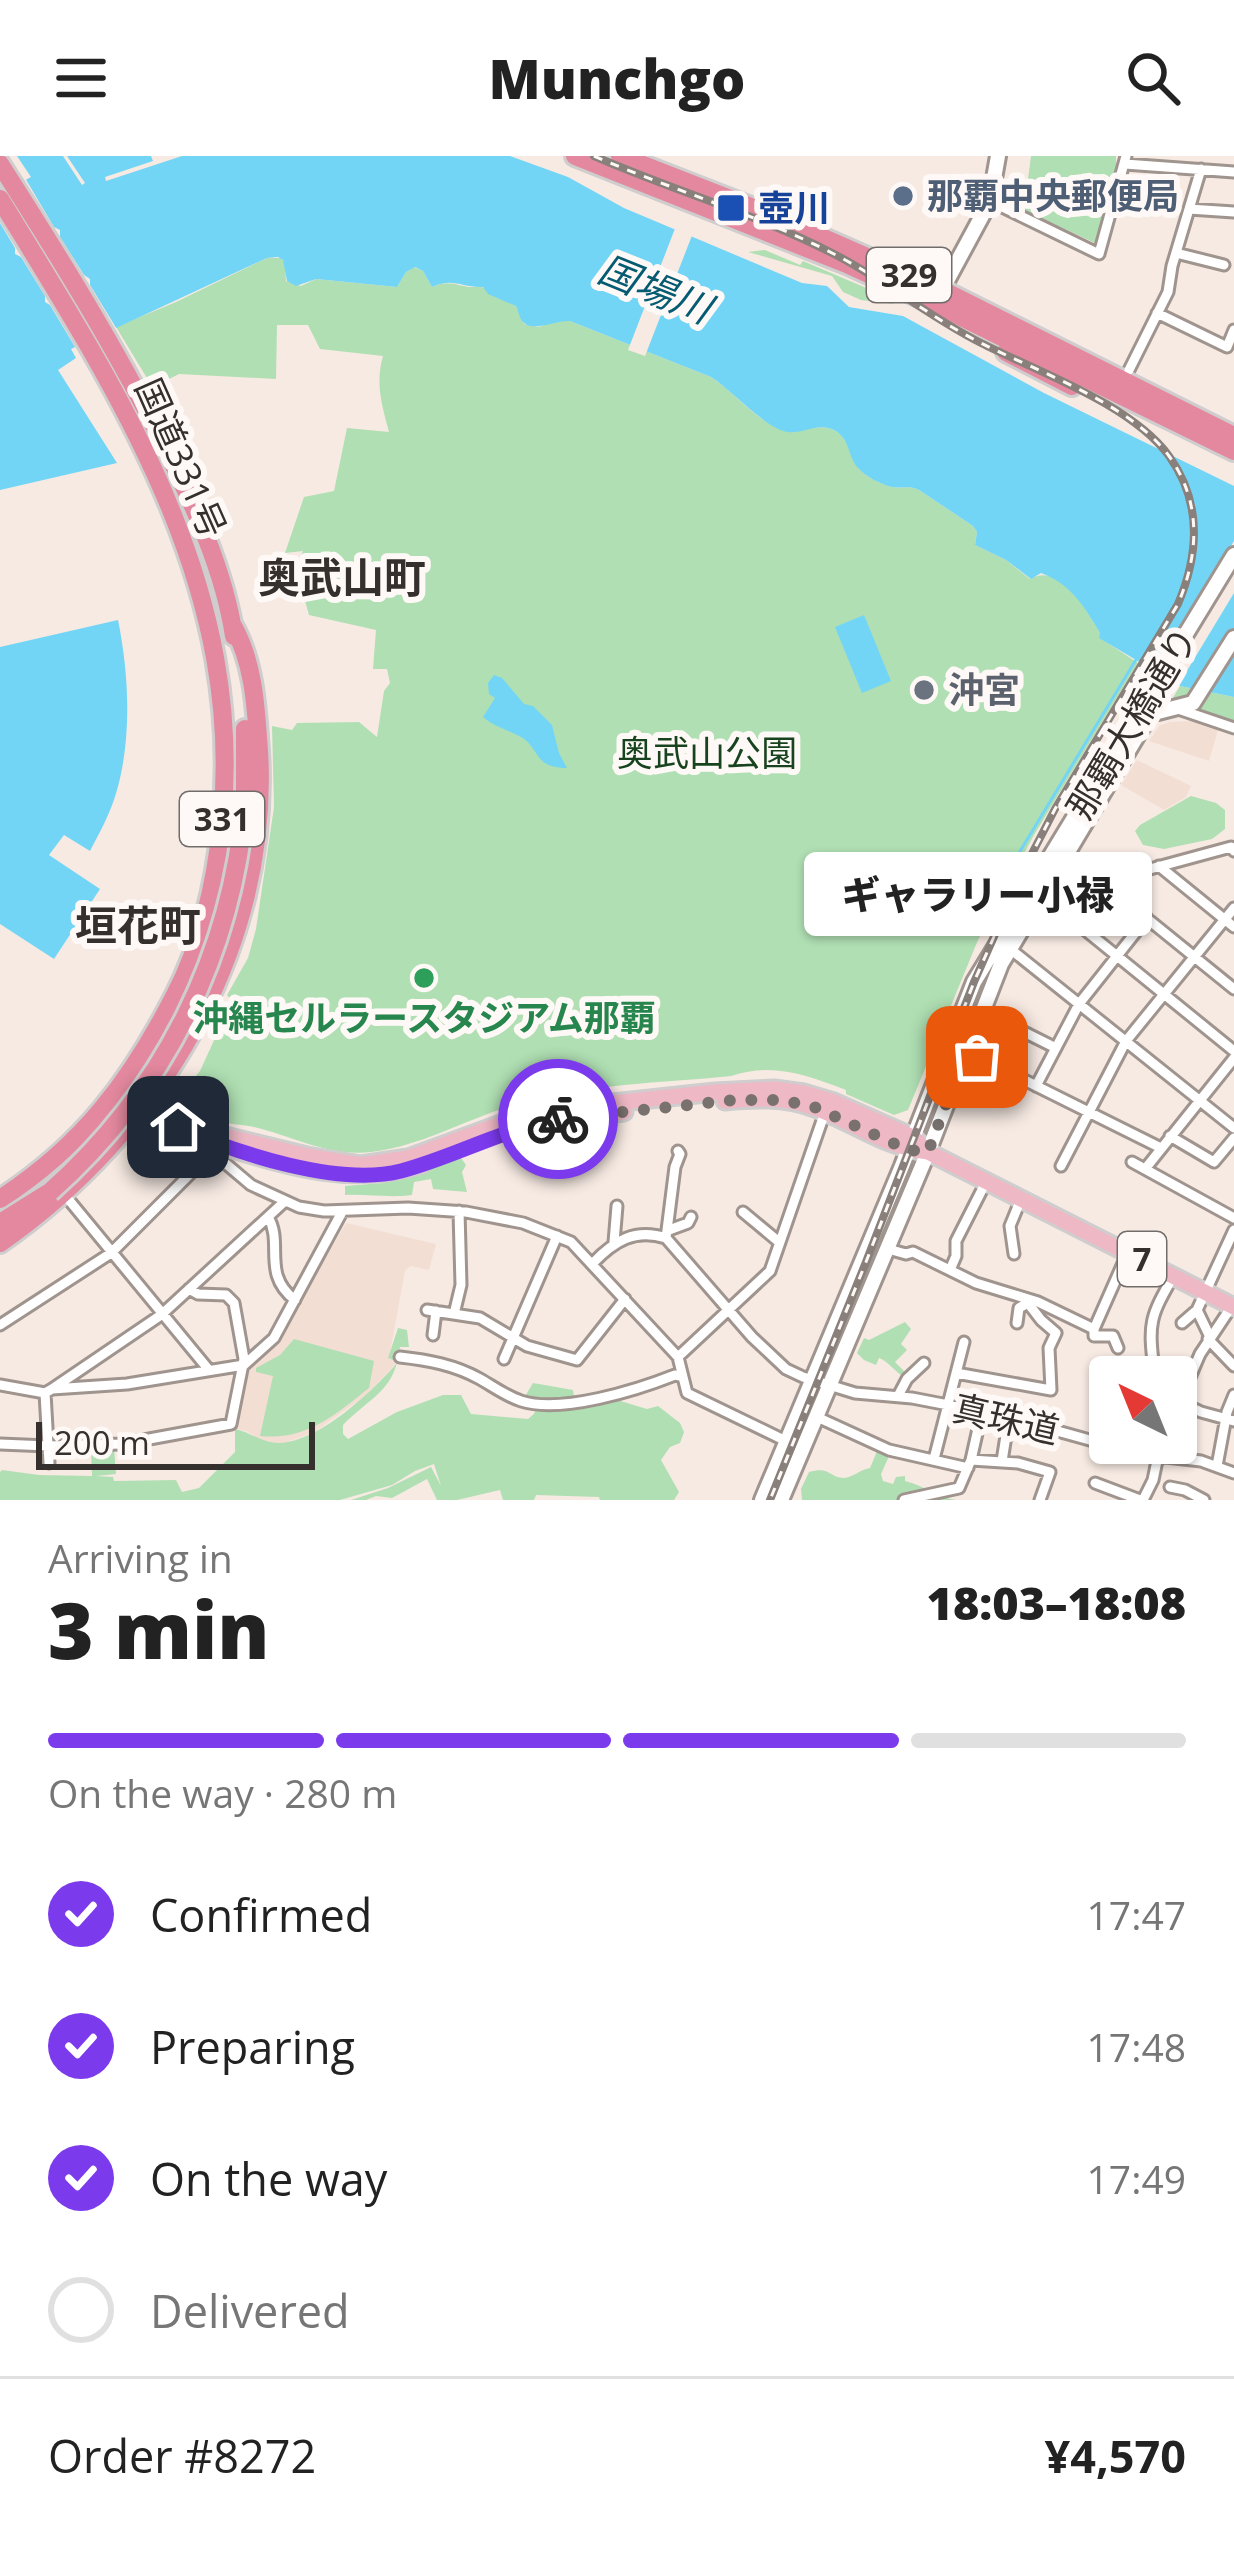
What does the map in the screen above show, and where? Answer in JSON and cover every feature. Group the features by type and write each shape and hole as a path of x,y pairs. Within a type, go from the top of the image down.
{"highway":[{"path":"0,162 9,156"},
{"name":"329","path":"575,156 649,169"},
{"name":"329","path":"620,156 775,233 945,297 1158,406 1234,451"},
{"name":"国道331号","path":"0,162 7,192 155,425 199,519 232,626 247,751 239,854 208,969 166,1055 129,1109 57,1193"},
{"path":"945,297 990,305 1234,423"},
{"path":"945,297 975,333 1030,366 1234,462"},
{"name":"国道331号","path":"0,1199 52,1162 93,1123 160,1025 186,974 203,925 222,822 224,719 212,637 179,527 98,341"},
{"name":"329","path":"1158,406 1234,436"},
{"name":"国道331号","path":"0,1243 105,1153 145,1106 185,1045 225,961 241,908 261,781 254,692 244,647 232,626"},
{"path":"0,1227 57,1193"}],"main road":[{"path":"945,297 989,201 998,156"},
{"name":"那覇大橋通り","path":"781,1500 1009,948 1147,708 1162,673 1234,555"},
{"path":"1147,708 1178,709 1196,699 1234,638"},
{"name":"那覇大橋通り","path":"762,1500 980,970 1147,708"},
{"name":"7","path":"117,1094 225,1136 362,1165 408,1157 538,1112 752,1089 785,1090 814,1096 1233,1307"},
{"name":"7","path":"145,1106 214,1148 358,1176 400,1171 554,1120 763,1099 791,1101 910,1144"}],"street":[{"path":"989,201 1099,254 1126,160 1234,172"},
{"path":"1129,370 1171,284 1201,169"},
{"path":"1189,209 1234,212"},
{"path":"1176,253 1224,266"},
{"path":"1157,314 1227,346 1234,330"},
{"path":"1178,709 1234,728"},
{"path":"1234,851 1231,847 1102,881 1234,989"},
{"path":"1159,866 1230,923"},
{"path":"1042,895 1234,1055 1145,1168"},
{"path":"1061,1166 1126,1041 1194,957 1230,923 1234,908"},
{"path":"1036,1086 1079,1004 1147,918"},
{"path":"1009,948 1234,1128"},
{"path":"982,1011 1056,1048"},
{"path":"966,1051 1161,1148"},
{"path":"678,1357 770,1271 825,1112"},
{"path":"1170,1136 1214,1162 1234,1138"},
{"path":"0,1325 111,1253 214,1148 251,1185 312,1210 459,1211 501,1217 557,1236 577,1247 678,1357 683,1388 690,1396 786,1441"},
{"path":"668,1234 678,1151"},
{"path":"1132,1162 1234,1218"},
{"path":"950,1270 956,1241 987,1182"},
{"path":"57,1193 208,1370"},
{"path":"1014,1253 1010,1226 1021,1198"},
{"path":"48,1391 161,1315 284,1202"},
{"path":"614,1242 617,1206"},
{"path":"454,1314 461,1285 459,1211"},
{"path":"0,1385 48,1391 244,1365 274,1338 343,1212"},
{"path":"743,1212 779,1242"},
{"path":"268,1217 273,1224 276,1270 284,1290 295,1300"},
{"path":"593,1264 614,1242 668,1234 691,1217"},
{"path":"1182,1323 1197,1310 1234,1230"},
{"name":"真珠道","path":"668,1234 727,1310 780,1364 810,1380 865,1395 949,1404 1089,1437"},
{"path":"504,1359 557,1236"},
{"path":"888,1249 913,1252 976,1283 1094,1329"},
{"path":"1118,1348 1114,1336 1094,1336 1094,1329 1128,1252"},
{"path":"1151,1356 1151,1315 1174,1275"},
{"path":"0,1444 122,1444 227,1426 233,1418 244,1365 234,1303 226,1295 189,1289"},
{"path":"433,1334 432,1311 480,1318 527,1346 577,1360 625,1299"},
{"path":"1017,1323 1025,1301"},
{"path":"956,1373 1051,1390 1048,1348 1056,1333 1025,1301"},
{"path":"1197,1364 1209,1338 1233,1307"},
{"path":"1197,1310 1209,1338 1234,1366"},
{"path":"934,1459 964,1342"},
{"path":"400,1357 435,1361 527,1403 610,1396 675,1375 683,1378"},
{"path":"898,1396 924,1363"},
{"path":"48,1391 49,1463"},
{"path":"1217,1466 1234,1395"},
{"path":"904,1500 962,1485 982,1411"},
{"path":"1197,1411 1230,1420"},
{"path":"817,1417 890,1450 969,1464 1002,1461 1050,1472 1040,1500"},
{"path":"1002,1461 1009,1418"},
{"name":"真珠道","path":"1197,1461 1234,1473"},
{"path":"1095,1483 1142,1500 1157,1464"},
{"path":"1170,1487 1204,1500"}],"shaded area":[{"path":"1194,721 1218,730 1209,761 1149,741 1159,726"},
{"path":"1137,760 1191,786 1186,797 1164,810 1121,785"},
{"path":"346,1223 436,1244 429,1270 410,1266 405,1271 389,1358 398,1362 365,1396 313,1433 281,1444 235,1429 247,1370 277,1341"}],"green space":[{"path":"1031,156 1116,156 1095,243 1024,210"},
{"path":"765,250 800,265 803,261 894,304 861,300 843,292 832,276 748,252"},
{"name":"奥武山公園","path":"267,258 281,258 286,281 301,286 316,279 397,287 414,267 423,271 432,287 446,283 480,286 516,306 524,324 539,327 556,320 570,321 711,377 779,428 834,430 866,475 889,486 919,490 973,526 975,545 1030,579 1041,575 1062,582 1088,613 1100,638 1138,663 1034,835 978,940 908,1110 894,1115 817,1080 761,1070 545,1097 409,1144 356,1153 213,1120 193,1106 186,1088 200,1071 232,1001 227,995 248,958 256,929 274,807 272,726 292,730 297,723 359,722 377,737 384,691 390,683 387,669 373,669 376,630 309,615 296,568 303,551 285,553 304,497 334,491 347,428 389,432 380,385 383,356 320,349 308,325 277,325 276,379 179,374 156,393 116,327"},
{"path":"1180,686 1234,697 1234,723 1171,701"},
{"path":"1191,796 1225,810 1225,829 1212,839 1164,849 1143,845 1135,831 1140,825"},
{"path":"461,1158 466,1165 462,1172 467,1192 433,1189 431,1179 414,1182 412,1195 345,1195 345,1186 383,1183"},
{"path":"905,1322 911,1329 901,1344 907,1350 895,1362 907,1374 904,1377 882,1359 876,1365 857,1353 864,1338 869,1340"},
{"path":"398,1328 407,1330 409,1347 400,1347 397,1362 388,1358"},
{"path":"294,1339 374,1361 369,1388 306,1430 260,1436 273,1376 256,1372 256,1368 280,1355"},
{"path":"397,1363 387,1384 343,1425 348,1439 397,1412 443,1395 461,1395 471,1414 528,1419 538,1403 524,1398 533,1383 573,1390 574,1397 607,1397 647,1409 658,1406 684,1432 680,1443 670,1447 661,1460 679,1492 674,1500 536,1495 534,1500 503,1500 500,1490 437,1500 427,1479 392,1498 351,1500 388,1488 431,1467 441,1486 434,1464 392,1485 340,1500 0,1500 2,1470 92,1476 91,1449 114,1448 116,1474 96,1476 114,1481 176,1480 182,1492 199,1488 235,1452 235,1429 274,1443 312,1434 360,1400"},
{"path":"878,1449 890,1454 881,1474 883,1481 893,1484 896,1477 905,1476 905,1481 956,1500 802,1500 801,1489 809,1472 850,1477 870,1468"}],"water":[{"name":"国場川","path":"17,156 63,156 82,185 67,156 151,156 153,161 105,177 106,181 182,156 510,156 568,177 624,208 802,283 827,286 849,307 903,316 1044,393 1234,486 1234,697 1180,686 1099,638 1082,605 1061,583 1041,573 1031,579 975,545 973,526 919,490 888,486 865,474 834,430 779,429 711,377 570,321 528,325 516,306 483,287 452,283 432,287 415,267 397,287 316,279 296,286 287,281 283,260 267,258 71,349 76,358 58,370 117,463 0,490 0,194 31,177"},
{"path":"864,615 891,681 862,693 835,627"},
{"path":"118,620 127,705 117,790 90,851 64,835 49,855 100,889 54,959 0,924 0,647"},
{"path":"494,675 552,725 567,768 548,765 526,741 483,717 495,698 489,694 488,683"}],"pier":[{"path":"25,178 118,331 78,352 0,223 0,191"},
{"path":"676,226 693,233 645,356 628,350"},
{"path":"1234,541 1234,593 1179,684 1156,670"}],"waterway":[{"path":"982,914 1137,658"}],"railway":[{"path":"594,156 832,253 962,333 1108,405 1132,420 1169,456 1192,510 1193,547 1178,604 1022,873 974,982 770,1500"}],"way so far":[{"path":"558,1119 735,1100 781,1100 814,1107 908,1150 928,1152 966,1051 977,1057"}],"place":[{"name":"那覇中央郵便局","path":"903,196"},
{"name":"壺川","path":"731,208"},
{"name":"沖宮","path":"924,690"},
{"name":"沖縄セルラースタジアム那覇","path":"424,978"},
{"name":"ギャラリー小禄","path":"977,1057"}],"district":[{"name":"奥武山町","path":"342,578"},
{"name":"垣花町","path":"138,926"}],"route":[{"path":"178,1127 243,1152 358,1176 400,1171 513,1130 558,1119"}]}
